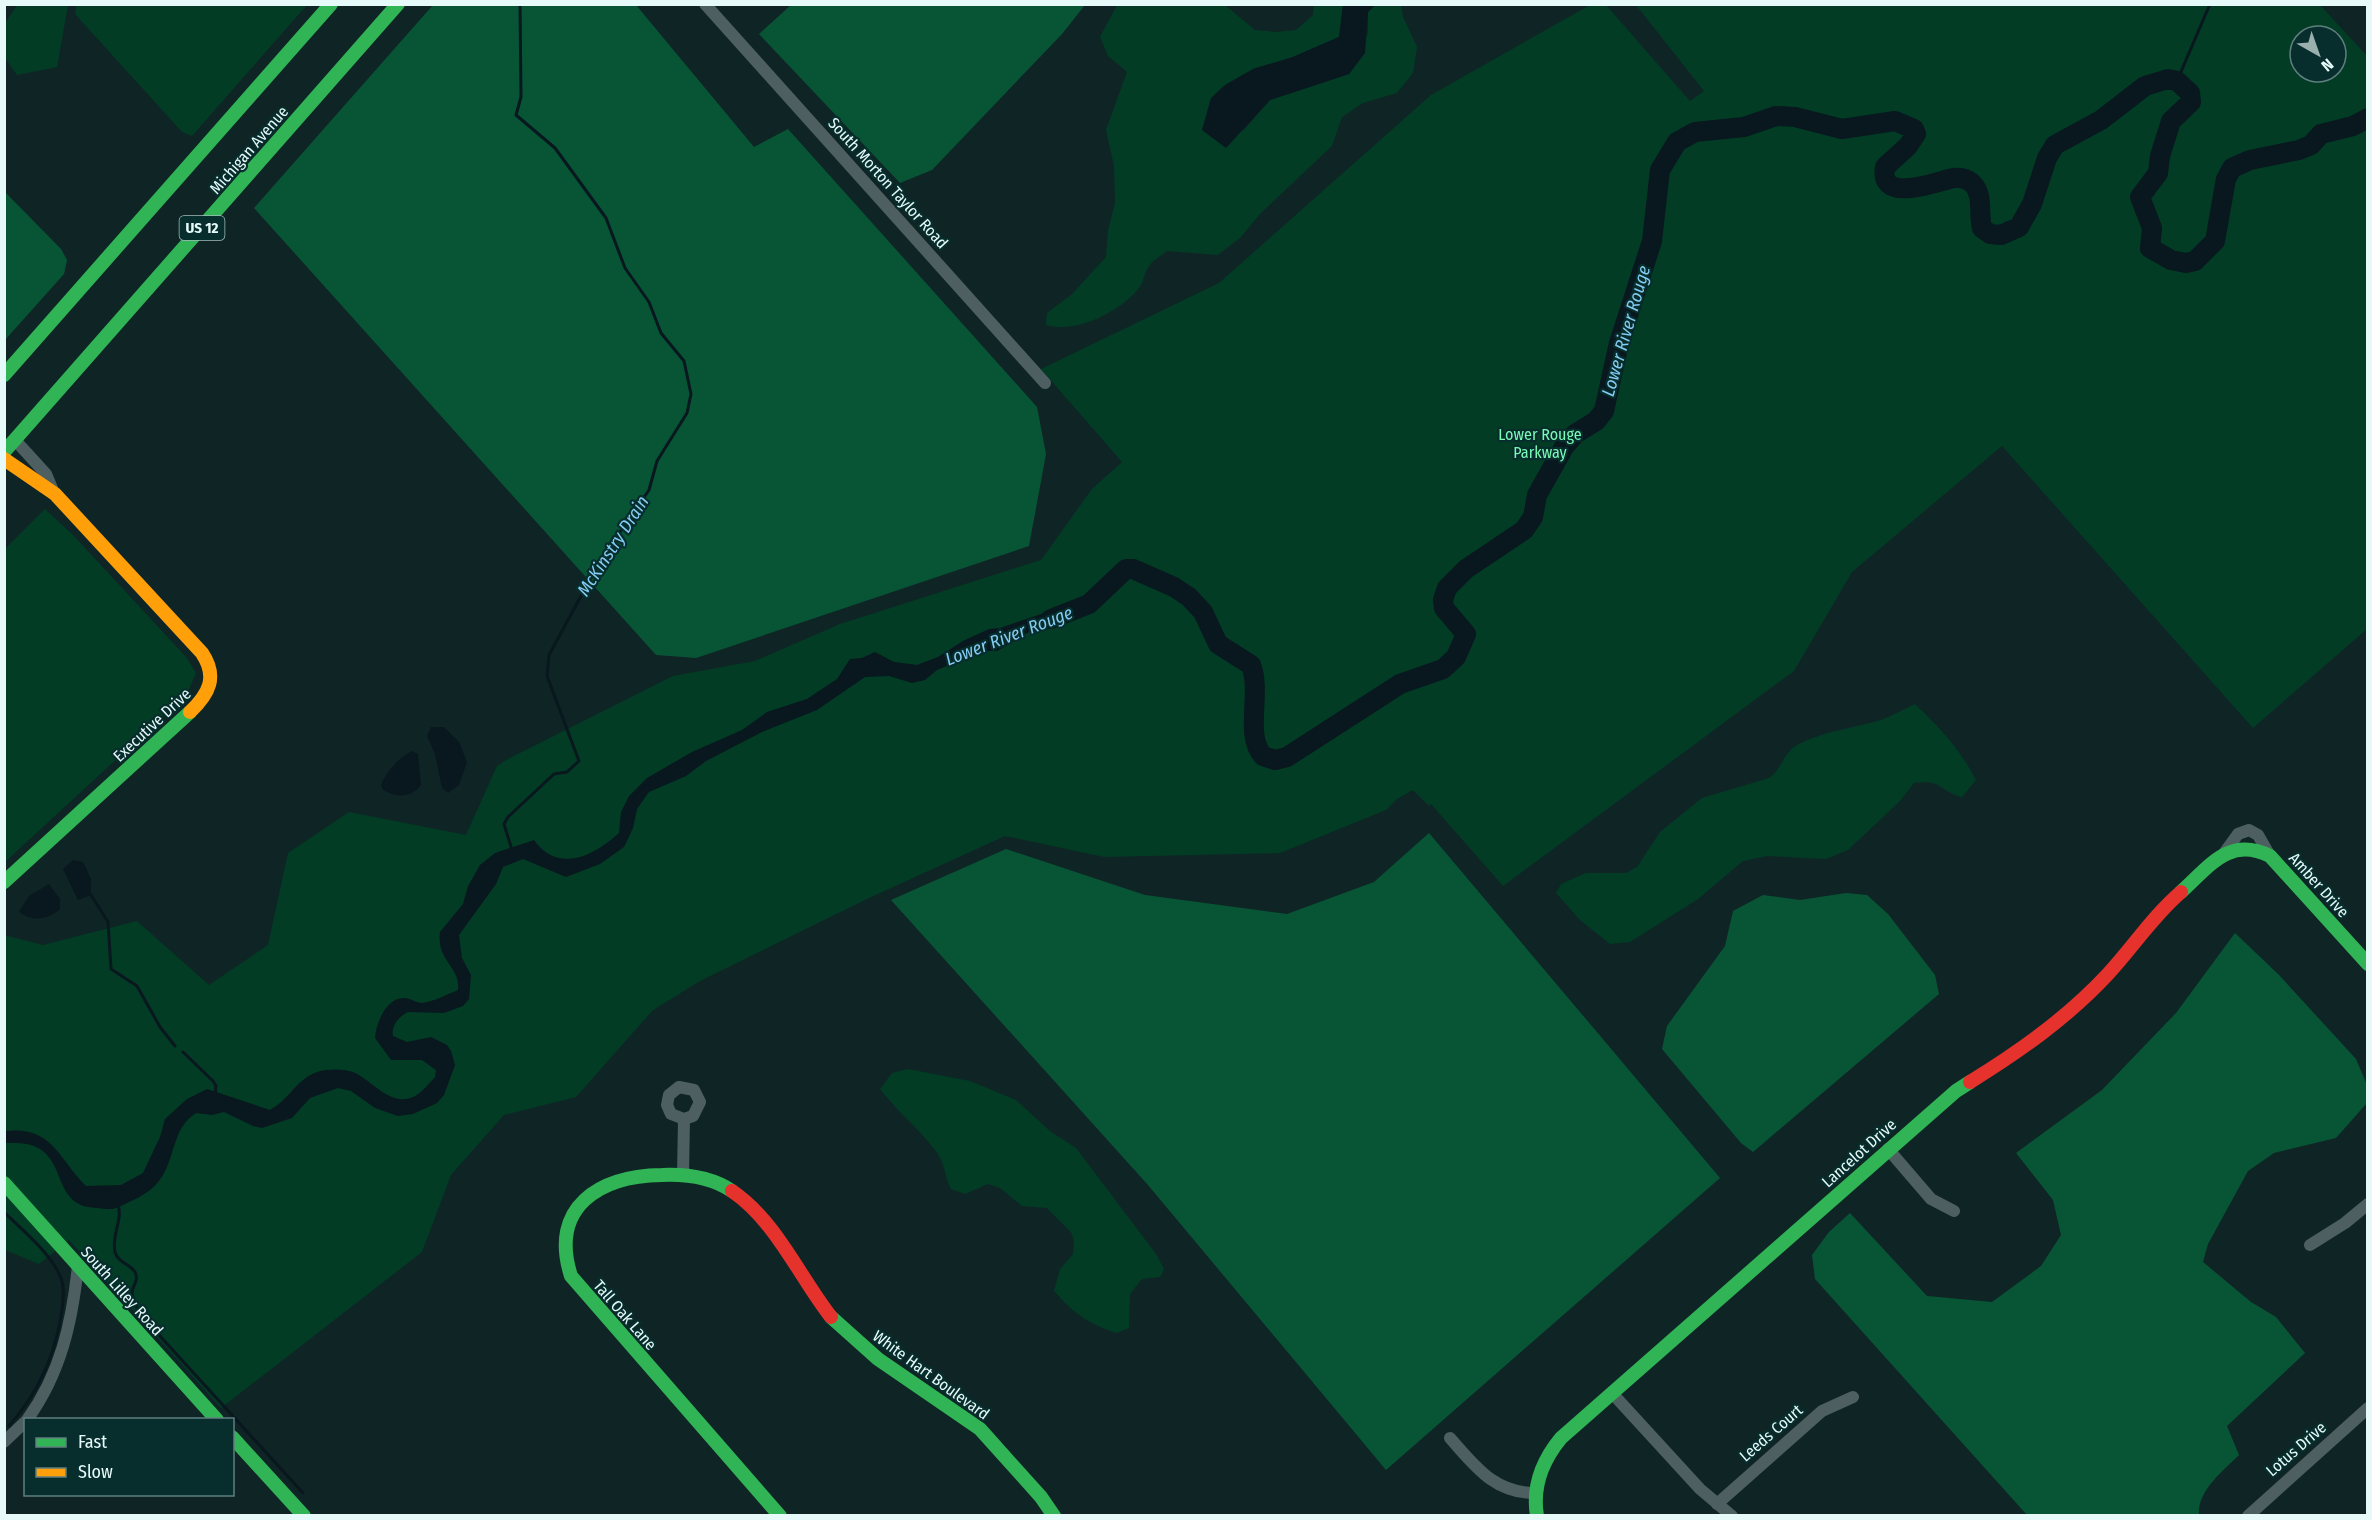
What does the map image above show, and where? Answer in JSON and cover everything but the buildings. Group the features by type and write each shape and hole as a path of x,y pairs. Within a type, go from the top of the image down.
{"street":[{"name":"Michigan Avenue","path":"4,375 331,4"},
{"name":"Michigan Avenue","path":"4,452 398,4"},
{"name":"South Morton Taylor Road","path":"705,4 1045,383"},
{"name":"Executive Drive","path":"15,440 46,474 55,494"},
{"name":"Executive Drive","path":"4,459 55,494 202,653 208,661 212,678 204,699 4,882"},
{"name":"Lancelot Drive","path":"1537,1515 1535,1493 1540,1468 1552,1448 1612,1392 1956,1091 2023,1049 2068,1013 2108,974 2162,908 2224,854 2238,834 2249,830"},
{"name":"Amber Drive","path":"2249,830 2258,835 2270,856 2366,960"},
{"name":"Lancelot Drive","path":"2224,854 2236,848 2250,848"},
{"name":"Amber Drive","path":"2250,848 2270,856"},
{"path":"683,1175 684,1119"},
{"path":"1888,1149 1931,1198 1954,1211"},
{"name":"Tall Oak Lane","path":"683,1175 630,1178 603,1185 582,1201 568,1221 564,1234 566,1263 579,1287 780,1515"},
{"name":"White Hart Boulevard","path":"683,1175 722,1185 741,1197 762,1218 832,1318 864,1349 892,1371 965,1416 1020,1472 1054,1515"},
{"name":"South Lilley Road","path":"4,1183 216,1418"},
{"path":"2310,1245 2345,1223 2367,1204"},
{"path":"27,1418 49,1387 59,1364 70,1320 78,1266"},
{"path":"1612,1392 1700,1489 1732,1515"},
{"name":"Leeds Court","path":"1717,1504 1822,1411 1853,1397"},
{"name":"Lotus Drive","path":"2248,1515 2367,1408"},
{"path":"4,1442 24,1422"},
{"path":"1450,1438 1493,1483 1512,1491 1535,1493"},
{"path":"234,1439 304,1515"}],"green space":[{"path":"77,4 307,5 192,136 182,132 75,14"},
{"path":"17,5 68,5 57,67 17,75 5,58 4,25"},
{"path":"433,5 636,5 754,147 788,129 1037,407 1046,454 1029,546 696,658 656,655 254,208"},
{"path":"791,5 1085,5 1062,34 932,170 900,183 759,34"},
{"path":"1117,5 1225,5 1255,30 1276,32 1296,30 1313,15 1314,5 1343,5 1339,37 1293,57 1253,69 1243,131 1270,100 1349,74 1368,33 1368,12 1375,5 1401,5 1403,17 1417,47 1413,73 1397,93 1363,103 1342,117 1332,146 1260,214 1241,237 1218,255 1167,251 1151,264 1141,286 1131,297 1109,313 1084,324 1058,327 1046,325 1047,313 1072,294 1106,257 1108,230 1115,203 1114,166 1106,130 1127,72 1108,56 1100,37"},
{"name":"Lower Rouge Parkway","path":"1590,5 1606,5 1690,101 1704,91 1636,5 2320,5 2338,24 2288,24 2288,84 2348,84 2348,35 2367,56 2367,629 2253,728 2002,446 1852,572 1794,671 1503,886 1431,804 1429,806 1413,790 1397,799 1386,810 1280,853 1104,857 1005,836 869,898 700,981 653,1010 576,1097 504,1115 451,1175 422,1252 221,1408 69,1240 39,1264 5,1250 4,935 43,945 137,921 209,985 268,945 288,853 349,812 466,835 497,766 673,676 755,661 840,624 1041,560 1092,489 1122,462 1041,369 1219,283 1431,95"},
{"path":"5,192 61,249 67,260 64,274 5,340"},
{"path":"45,509 73,535 186,657 196,673 187,694 5,862 5,549"},
{"path":"1915,704 1949,739 1976,780 1962,797 1936,784 1914,783 1900,801 1848,850 1826,859 1767,856 1743,861 1698,899 1630,942 1610,944 1580,920 1556,893 1561,884 1586,873 1626,873 1637,867 1660,832 1702,798 1769,778 1790,751 1799,744 1829,733 1881,720"},
{"path":"1429,833 1720,1178 1386,1470 1148,1185 891,900 1006,849 1145,895 1287,914 1374,882"},
{"path":"1846,893 1867,895 1888,914 1935,975 1939,994 1753,1152 1741,1143 1662,1049 1667,1026 1725,946 1733,911 1763,895 1800,900"},
{"path":"2235,933 2279,975 2356,1059 2367,1085 2367,1103 2336,1138 2274,1153 2248,1171 2208,1244 2203,1262 2251,1302 2276,1317 2305,1353 2227,1426 2239,1455 2207,1490 2199,1506 2199,1515 2027,1515 1815,1279 1812,1255 1829,1232 1850,1213 1927,1296 1992,1302 2041,1266 2061,1235 2053,1200 2016,1153 2102,1090 2176,1013"},
{"path":"908,1069 970,1081 1016,1100 1050,1131 1076,1148 1156,1254 1164,1269 1160,1277 1142,1279 1130,1294 1129,1328 1117,1333 1098,1326 1075,1311 1054,1291 1060,1269 1073,1254 1074,1241 1071,1232 1047,1208 1022,1206 1000,1188 988,1184 965,1194 951,1189 938,1154 880,1089 892,1073"}],"water":[{"path":"1343,5 1375,5 1368,12 1365,53 1349,74 1270,100 1226,148 1202,130 1211,98 1225,85 1253,69 1293,57 1339,37"},
{"path":"1047,612 1075,612 1063,622 1029,632 997,651 982,651 937,670 925,680 912,683 889,676 865,677 817,710 762,732 706,761 686,776 649,792 637,809 633,828 624,847 600,864 566,877 523,859 503,867 496,884 459,935 462,958 471,975 469,999 463,1006 444,1013 408,1012 401,1016 394,1025 393,1036 407,1042 431,1037 447,1045 451,1051 455,1065 444,1095 437,1103 413,1114 398,1116 375,1108 351,1091 338,1088 310,1098 292,1118 262,1128 224,1112 212,1115 196,1113 182,1127 164,1172 155,1186 145,1194 112,1209 84,1206 74,1201 67,1194 54,1166 40,1149 27,1144 5,1143 5,1131 34,1133 53,1146 86,1186 121,1185 143,1173 160,1137 165,1119 187,1099 207,1089 270,1110 308,1076 325,1070 346,1070 360,1076 390,1096 406,1099 415,1096 435,1077 436,1070 422,1060 391,1060 375,1038 377,1025 387,1007 398,999 406,998 422,1003 436,1000 458,990 456,975 442,950 440,932 463,904 468,886 480,865 495,853 534,840 544,850 565,859 576,858 599,849 619,833 621,812 629,796 647,778 692,752 742,730 767,712 807,699 837,679 850,659 862,658 875,652 894,662 917,665 938,657 963,641 989,629 1000,628"},
{"path":"431,727 444,727 459,742 467,762 459,785 448,793 442,788 435,754 427,736"},
{"path":"412,751 418,754 421,785 413,792 404,795 383,790 381,785 386,775 402,757"},
{"path":"73,860 83,862 91,879 91,895 78,900 63,869"},
{"path":"49,884 60,899 60,909 50,916 40,918 29,917 19,912 29,896"}],"waterway":[{"name":"McKinstry Drain","path":"512,850 504,824 508,817 554,774 567,772 579,761 547,676 549,655 600,561 649,490 657,461 687,413 691,394 684,361 661,333 649,302 625,268 606,218 555,148 516,115 521,97 520,4"},
{"path":"2177,81 2210,4"},
{"name":"Lower River Rouge","path":"1051,619 1089,604 1126,569 1133,569 1174,587 1189,597 1203,612 1218,644 1251,665 1255,688 1254,725 1257,747 1263,756 1275,760 1287,757 1400,684 1443,669 1456,657 1466,634 1444,608 1443,600 1447,588 1466,569 1524,530 1533,517 1537,495 1564,447 1575,434 1596,421 1604,411 1619,343 1652,241 1660,170 1677,142 1695,132 1744,127 1776,116 1795,117 1842,129 1895,121 1914,129 1916,134 1908,146 1885,167 1885,179 1891,185 1900,188 1924,186 1954,178 1966,179 1976,187 1978,193 1982,228 1990,234 2001,235 2019,227 2032,204 2047,158 2055,145 2101,120 2145,86 2168,79 2177,81 2190,93 2191,102 2171,121 2160,156 2158,173 2140,197 2152,228 2150,248 2171,260 2186,263 2195,261 2215,241 2226,179 2232,168 2250,160 2299,150 2311,145 2321,134 2353,126 2368,118"},
{"path":"91,895 108,922 111,969 137,986 160,1027 175,1046"},
{"path":"183,1052 213,1081 216,1086 215,1096"},
{"path":"118,1205 115,1252 119,1259 135,1272 136,1281 132,1294 139,1313 303,1493"},
{"path":"4,1212 51,1260 61,1278 63,1290 62,1310 51,1357 29,1400 9,1426"}],"traffic: fast":[{"path":"4,375 331,4"},
{"path":"4,452 398,4"},
{"path":"4,882 190,712"},
{"path":"2181,892 2211,864 2231,852 2256,851 2270,856 2368,964"},
{"path":"1537,1516 1536,1494 1540,1474 1561,1438 1956,1091 1970,1082"},
{"path":"732,1191 716,1182 680,1175 639,1177 618,1182 600,1189 585,1200 574,1214 567,1231 566,1252 571,1276 780,1516"},
{"path":"4,1183 215,1418"},
{"path":"831,1317 878,1359 980,1429 1041,1497 1054,1516"},
{"path":"234,1439 304,1516"}],"traffic: slow":[{"path":"4,459 55,494 202,653 210,670 209,685 202,699 190,712"}],"traffic: jam":[{"path":"1970,1082 2025,1046 2076,1005 2108,974 2161,911 2181,892"},
{"path":"732,1191 748,1203 774,1233 831,1317"}]}
